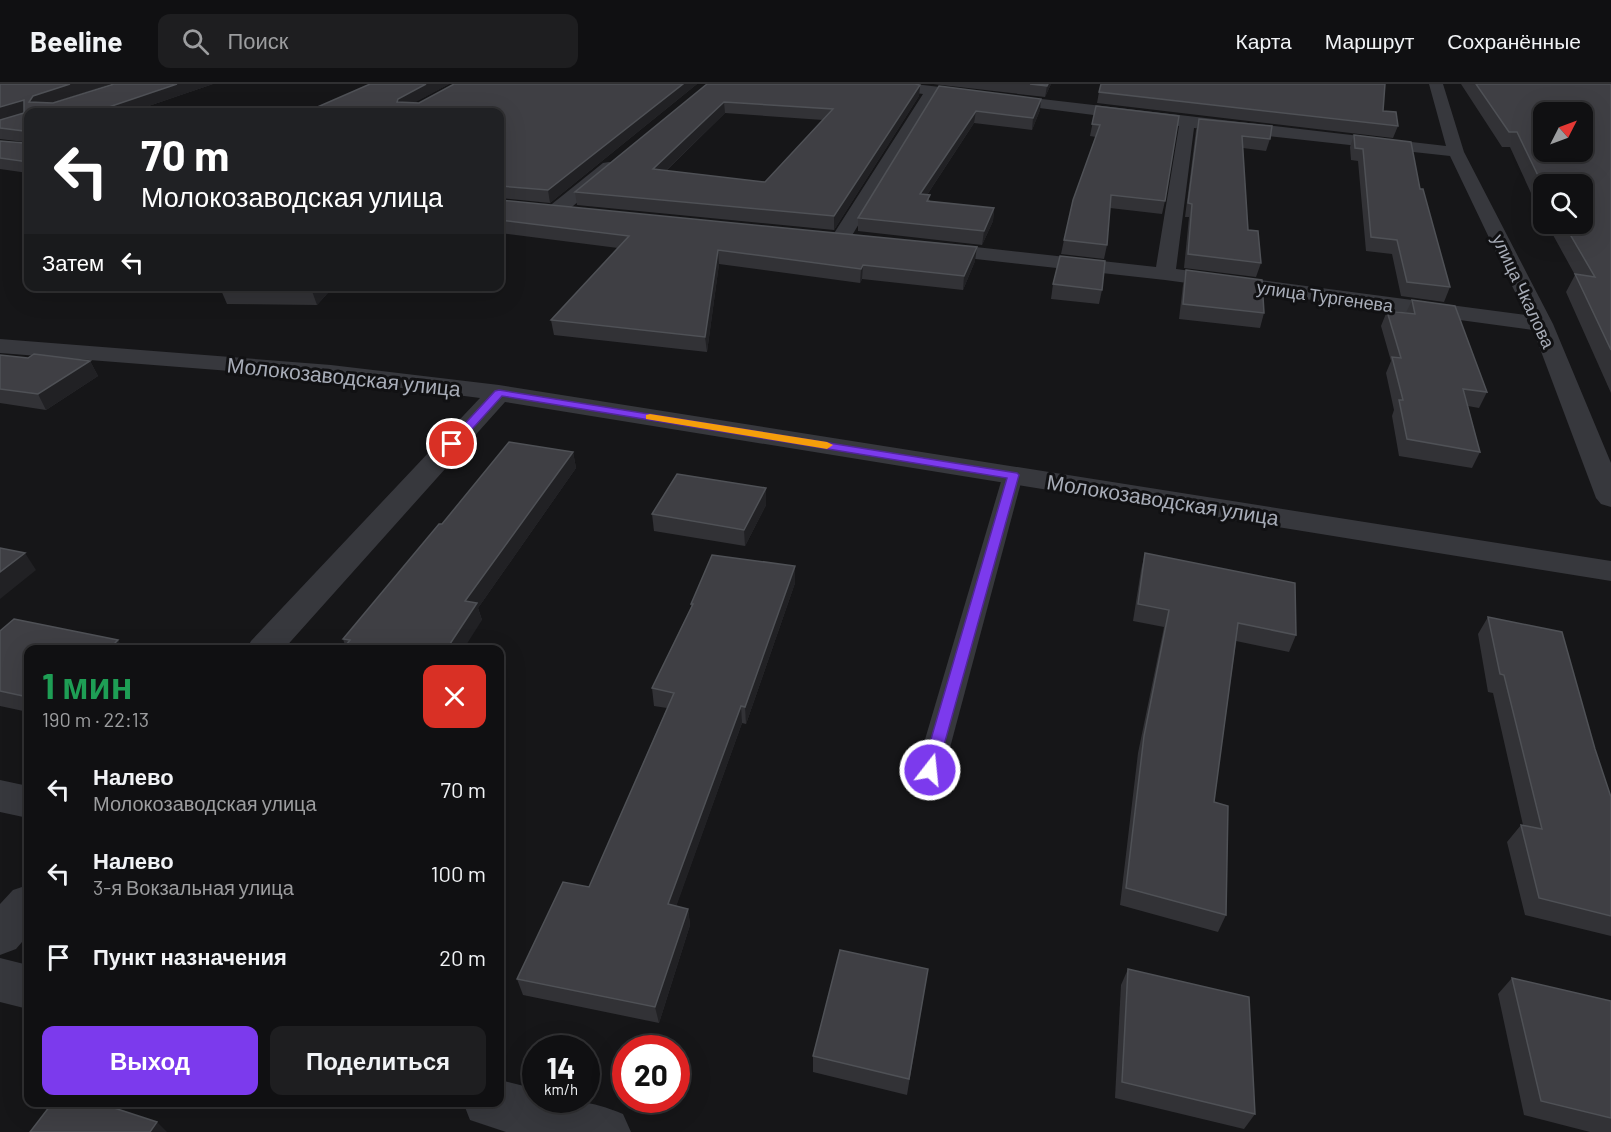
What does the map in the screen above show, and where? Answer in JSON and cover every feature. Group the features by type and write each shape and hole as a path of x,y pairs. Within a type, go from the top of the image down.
{"street":[{"path":"879,84 1456,152"},
{"name":"улица Чкалова","path":"1436,84 1456,152 1542,324 1611,498"},
{"path":"841,238 932,91"},
{"path":"1165,274 1187,122"},
{"path":"554,212 618,160"},
{"path":"532,210 577,214"},
{"path":"818,236 864,241"},
{"name":"улица Тургенева","path":"910,246 1165,274 1542,324"},
{"name":"Молокозаводская улица","path":"0,346 331,372 499,393 1611,571"},
{"path":"268,645 499,393"},
{"path":"0,796 24,801"},
{"path":"0,935 24,908"},
{"path":"0,980 24,986"},
{"path":"504,1106 605,1132"}],"lane":[{"path":"930,770 1013,475"}],"building":[{"path":"0,84 70,84 33,96 29,102 53,103 114,84 177,84 106,108 24,108 24,100 0,107"},
{"path":"370,84 426,84 398,99 397,102 419,103 454,84 683,84 548,190 504,186 504,108 315,108"},
{"path":"707,84 920,85 834,216 575,192","holes":["724,102 833,109 765,182 653,169"]},
{"path":"1101,84 1385,84 1383,111 1396,112 1398,126 1099,92"},
{"path":"1476,84 1611,84 1611,350 1575,274 1595,277 1570,234 1593,234 1593,174 1537,174 1517,132 1509,132"},
{"path":"939,86 1041,99 1033,118 976,111 920,194 930,195 927,201 994,208 984,231 858,218"},
{"path":"1096,106 1179,116 1165,201 1111,195 1107,245 1064,240 1073,200 1100,125 1092,124"},
{"path":"24,113 24,131 0,128 0,120"},
{"path":"1199,119 1272,126 1270,139 1242,136 1248,230 1258,231 1261,263 1188,254 1192,204 1188,203"},
{"path":"1354,135 1411,142 1420,189 1423,189 1450,287 1407,282 1397,240 1371,237 1363,149 1355,148"},
{"path":"0,141 24,143 24,161 0,158"},
{"path":"504,200 977,247 964,276 863,265 861,269 718,250 705,337 551,320 629,236 504,220"},
{"path":"1060,256 1105,261 1102,290 1053,284"},
{"path":"1186,270 1262,280 1264,313 1183,304"},
{"path":"1412,300 1455,306 1487,392 1463,389 1480,452 1407,439 1399,400 1403,400 1392,357 1401,358 1387,311 1415,314"},
{"path":"34,354 90,361 38,394 0,389 0,355 28,358"},
{"path":"509,442 573,452 465,601 477,603 449,645 346,645 350,640 343,639 439,524 442,524"},
{"path":"677,474 766,488 744,530 652,514"},
{"path":"0,548 25,553 0,572"},
{"path":"1145,553 1295,583 1296,635 1238,623 1214,802 1228,806 1226,915 1126,888 1144,736 1169,610 1138,604"},
{"path":"712,555 795,566 745,707 741,706 668,904 688,909 655,1007 517,979 563,882 589,887 674,693 652,688 693,604 691,604"},
{"path":"1488,617 1562,632 1611,797 1611,916 1539,898 1521,825 1542,829 1504,675 1500,674"},
{"path":"14,619 118,640 113,645 24,645 24,696 0,691 0,631"},
{"path":"840,950 928,969 909,1079 813,1056"},
{"path":"1128,969 1249,997 1255,1114 1122,1082"},
{"path":"1512,978 1611,1001 1611,1118 1541,1101"},
{"path":"49,1107 111,1107 157,1122 150,1132 30,1132"}],"slow traffic":[{"path":"650,417 827,445"}],"route":[{"path":"452,444 499,393 1013,475 930,770"}]}
